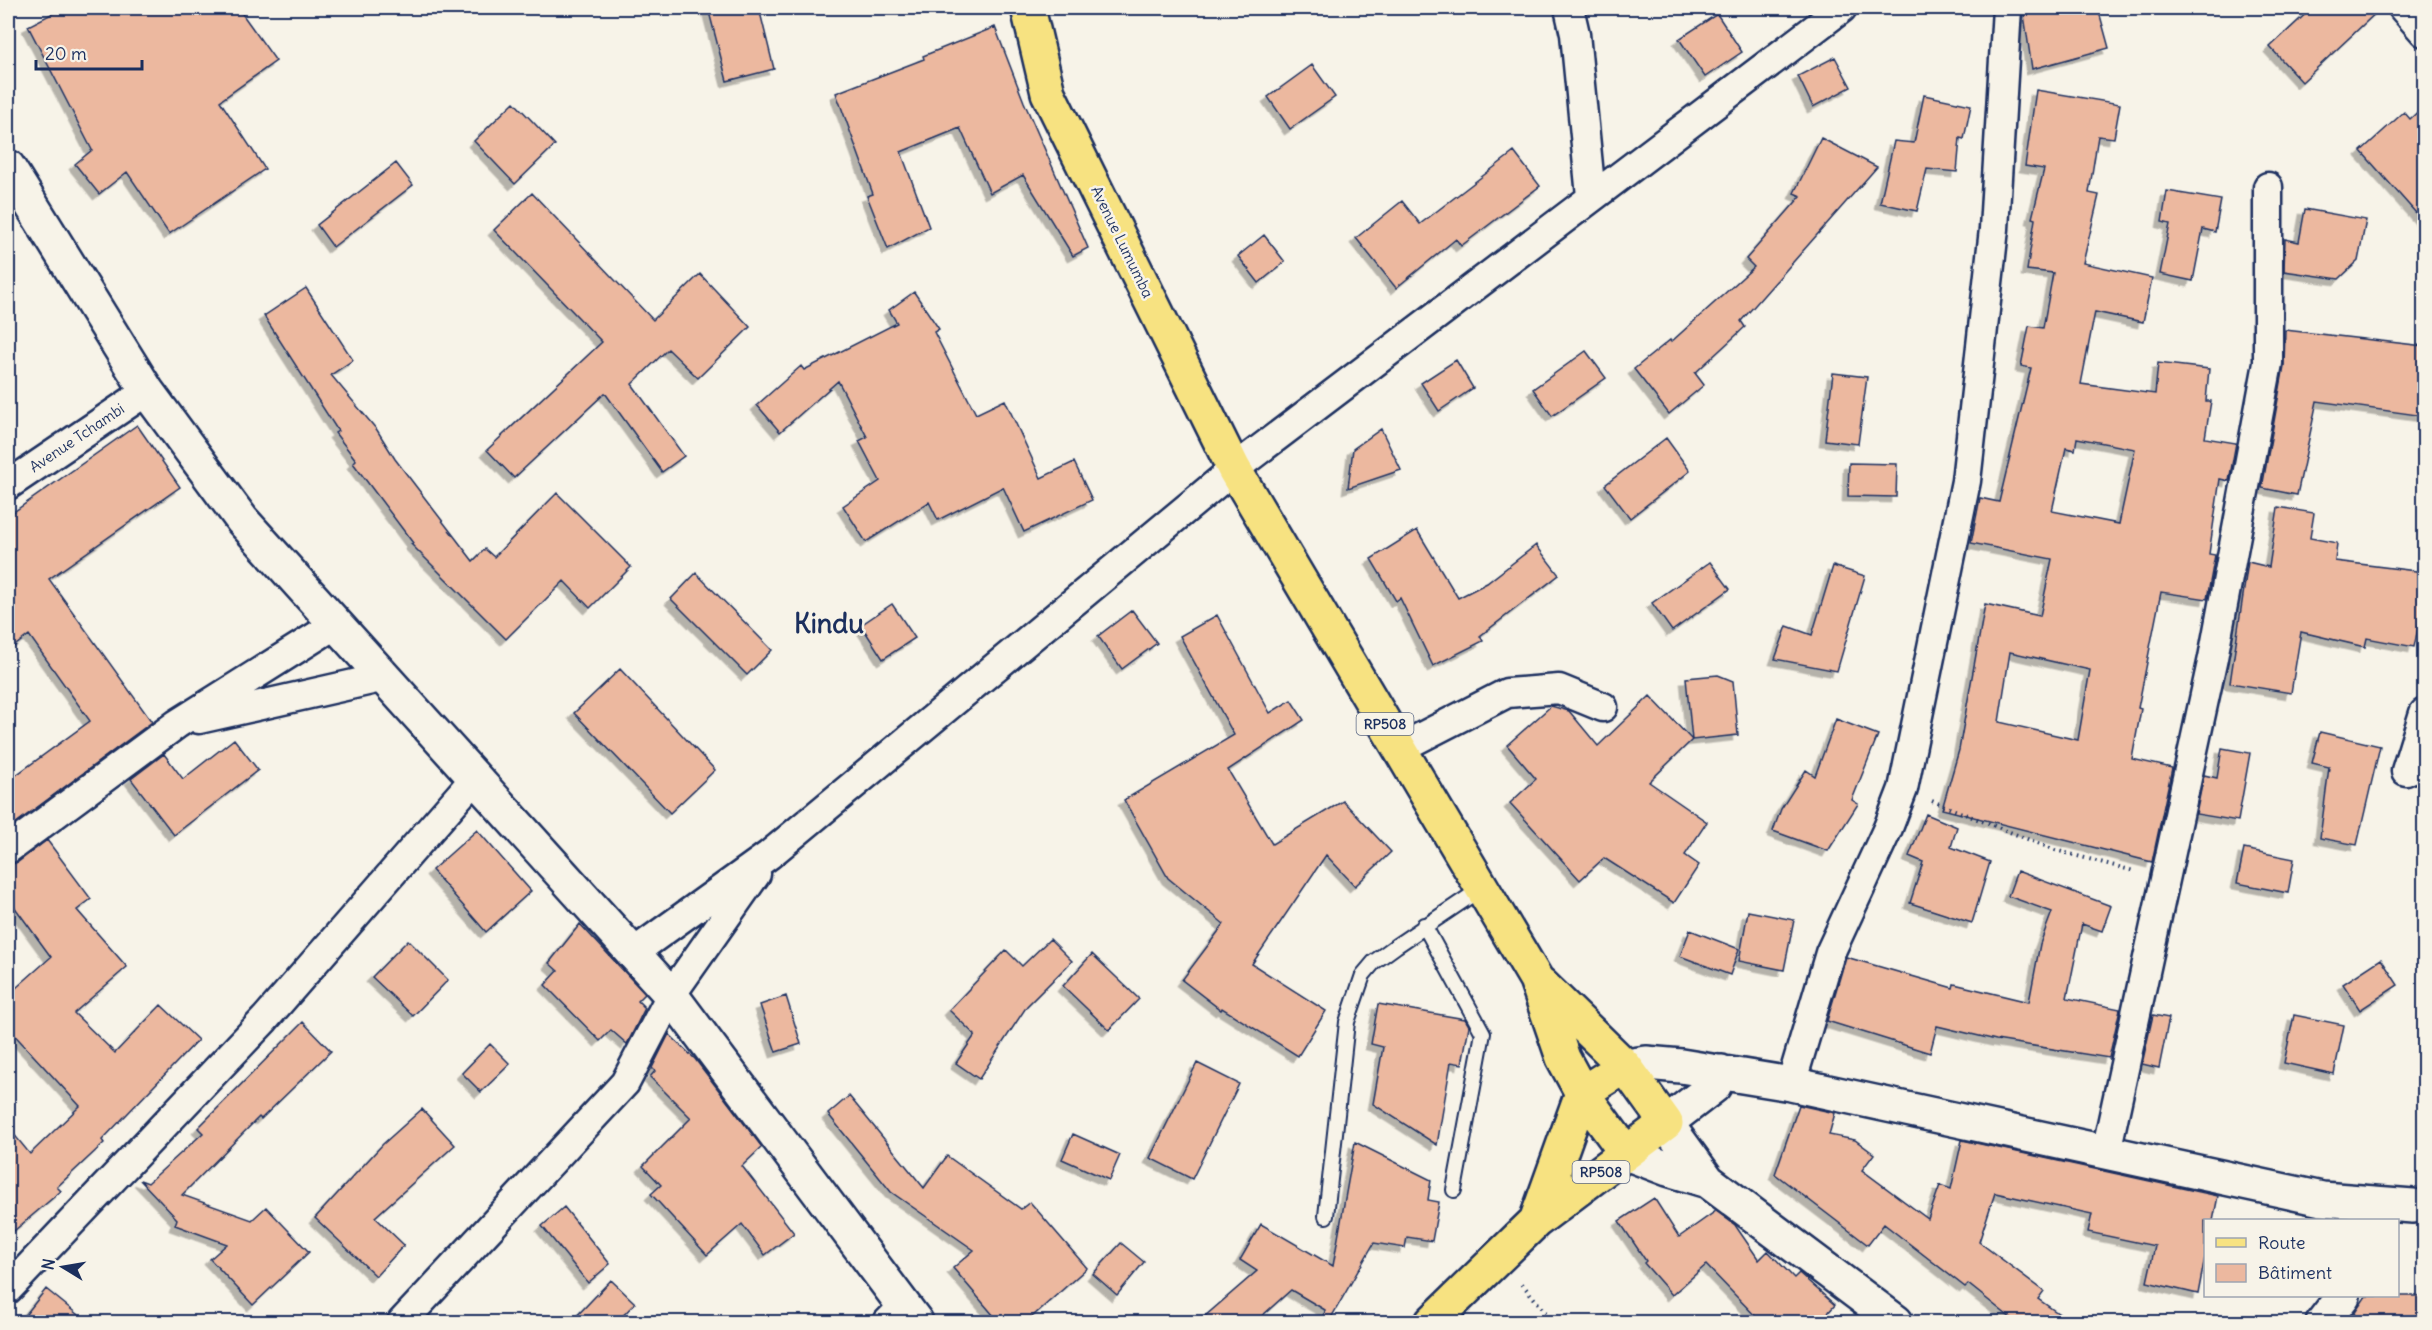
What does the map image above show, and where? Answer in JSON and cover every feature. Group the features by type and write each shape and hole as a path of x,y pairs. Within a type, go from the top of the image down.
{"main road":[{"name":"Avenue Lumumba","path":"1028,8 1048,93 1234,469"},
{"name":"RP508","path":"1234,469 1536,980 1563,1058 1582,1093 1626,1153"},
{"name":"RP508","path":"1432,1323 1536,1221 1666,1123 1625,1066 1536,980"},
{"path":"1582,1093 1625,1066"},
{"name":"RP508","path":"1536,1221 1582,1093"}],"street":[{"path":"1569,8 1575,34 1592,196"},
{"path":"633,953 769,855 1234,469 1842,8"},
{"path":"1791,1084 1830,953 1888,828 1903,789 1966,481 1994,229 2007,8"},
{"path":"2403,8 2424,32"},
{"path":"8,167 147,391 242,520 671,994 903,1317"},
{"path":"2106,1152 2167,879 2213,658 2268,363 2268,186"},
{"name":"Avenue Tchambi","path":"8,485 147,391"},
{"path":"8,849 177,724 336,624"},
{"path":"177,724 384,677"},
{"path":"1400,748 1507,693 1559,689 1603,707"},
{"path":"2406,771 2424,713"},
{"path":"8,1289 265,1019 475,778"},
{"path":"402,1323 625,1083 671,994 769,855"},
{"path":"1625,1066 1646,1063 1791,1084 2322,1200 2415,1209"},
{"path":"1720,1072 1714,1086 1666,1123 1708,1181 1896,1323"},
{"path":"1626,1153 1668,1170 1708,1181"},
{"path":"2323,1323 2342,1297"}],"lane":[{"path":"1326,1216 1347,1022 1363,975 1374,962 1482,888"},
{"path":"1425,925 1483,1033 1454,1190"}],"path":[{"path":"1903,789 2055,850 2167,879"},
{"path":"1500,1258 1554,1323"}],"building":[{"path":"63,8 238,8 276,61 220,101 265,169 169,234 127,172 99,194 75,164 92,150 28,26"},
{"path":"708,8 759,8 774,69 727,81"},
{"path":"2023,8 2098,8 2109,48 2032,69"},
{"path":"2312,8 2381,8 2302,82 2270,47"},
{"path":"1717,14 1742,52 1705,77 1679,39"},
{"path":"995,27 1024,102 1088,248 1073,256 1023,175 990,193 960,128 901,152 929,227 888,249 867,196 873,194 836,93 924,59 923,56"},
{"path":"1835,57 1851,87 1813,107 1798,76"},
{"path":"1312,65 1335,97 1290,129 1268,97"},
{"path":"2036,90 2120,104 2114,138 2098,136 2089,193 2099,195 2083,263 2152,278 2143,322 2095,312 2081,384 2155,394 2158,363 2209,369 2206,401 2211,401 2205,438 2236,443 2229,481 2220,479 2209,554 2215,555 2207,599 2161,592 2138,708 2141,709 2132,759 2172,768 2152,862 1942,809 1959,750 1985,604 2040,616 2052,559 1971,543 1980,498 1999,502 2031,368 2021,366 2029,326 2043,328 2053,273 2027,270 2035,219 2032,218 2044,169 2025,166","holes":["2077,438 2135,449 2119,524 2052,511 2066,448 2075,450","2010,652 2090,670 2078,740 1999,722"]},
{"path":"1924,95 1971,105 1964,139 1960,138 1957,172 1927,169 1917,211 1880,203 1894,141 1914,143"},
{"path":"514,102 555,145 515,184 474,141"},
{"path":"2424,106 2424,222 2361,151 2404,112 2410,119"},
{"path":"1821,138 1877,167 1741,321 1745,327 1695,373 1704,385 1669,414 1634,369 1670,340 1671,342 1754,267 1746,259 1801,196 1794,193"},
{"path":"1514,152 1540,186 1461,246 1456,239 1396,288 1356,238 1402,201 1420,224"},
{"path":"396,163 413,185 333,247 317,225"},
{"path":"2167,191 2221,200 2215,232 2203,229 2193,281 2160,274 2170,224 2162,222"},
{"path":"532,193 653,320 700,274 750,327 698,378 668,349 632,384 684,456 662,472 605,393 514,478 487,450 602,342 494,230"},
{"path":"2305,209 2366,220 2358,261 2339,279 2284,271 2285,239 2299,242"},
{"path":"1264,235 1285,262 1259,283 1238,256"},
{"path":"306,288 353,360 331,375 377,430 395,459 473,561 485,549 494,557 557,493 631,567 590,608 564,581 506,639 411,544 413,543 353,463 356,460 335,433 338,431 264,316"},
{"path":"914,292 939,329 934,332 976,414 1005,400 1041,478 1074,462 1092,500 1024,532 1003,487 938,520 929,502 866,542 843,506 880,481 859,441 867,437 838,381 780,432 757,405 801,366 804,370 897,323 889,310"},
{"path":"2285,330 2424,346 2424,416 2317,401 2297,495 2262,488 2284,366"},
{"path":"1586,351 1606,378 1552,416 1533,389"},
{"path":"1456,360 1473,388 1439,411 1421,383"},
{"path":"1833,373 1867,377 1858,444 1825,440"},
{"path":"137,425 180,487 49,579 152,722 8,829 8,781 90,721 29,635 8,651 8,516"},
{"path":"1381,429 1401,470 1348,488 1353,449"},
{"path":"1666,438 1690,471 1630,518 1605,485"},
{"path":"1849,463 1897,464 1896,497 1848,496"},
{"path":"2278,507 2314,513 2310,538 2337,543 2335,561 2424,572 2424,600 2414,647 2367,638 2365,647 2301,632 2291,693 2230,683 2248,562 2269,567"},
{"path":"1417,530 1458,598 1487,583 1536,545 1559,575 1480,636 1483,641 1433,666 1400,598 1396,601 1371,559"},
{"path":"1710,562 1730,589 1672,631 1652,603"},
{"path":"1833,566 1865,576 1837,671 1775,659 1787,626 1812,635"},
{"path":"696,573 772,650 747,675 671,599"},
{"path":"892,604 915,638 883,659 861,625"},
{"path":"1132,610 1157,643 1122,669 1098,636"},
{"path":"1217,615 1270,713 1291,700 1304,720 1228,770 1272,844 1343,801 1391,852 1355,886 1326,855 1252,964 1326,1011 1298,1056 1222,1008 1221,1010 1182,980 1224,924 1168,878 1124,800 1234,735 1180,636"},
{"path":"620,669 715,770 670,813 574,713"},
{"path":"1718,675 1733,681 1738,735 1692,740 1686,678"},
{"path":"1650,696 1692,740 1649,782 1707,822 1685,855 1699,865 1674,903 1604,858 1580,880 1510,803 1536,779 1507,745 1551,706 1569,711 1598,746"},
{"path":"1836,719 1878,735 1852,800 1858,804 1828,851 1773,831 1781,809 1806,770 1815,776"},
{"path":"2320,732 2380,746 2357,845 2320,838 2329,767 2312,763"},
{"path":"234,739 258,770 174,835 131,779 164,754 183,779"},
{"path":"2222,748 2250,753 2238,821 2196,814 2204,775 2217,778"},
{"path":"1926,814 1957,827 1951,847 1990,862 1972,923 1910,903 1923,862 1909,856"},
{"path":"477,830 531,891 486,932 432,870"},
{"path":"47,840 91,899 77,910 127,967 74,1013 115,1053 161,1005 198,1040 102,1140 104,1143 57,1187 61,1191 8,1236 8,1127 30,1154 80,1106 8,1028 8,995 51,957 8,898 8,865 18,862"},
{"path":"2244,849 2294,859 2288,893 2237,883"},
{"path":"2017,871 2111,906 2102,931 2082,924 2067,998 2120,1009 2109,1058 1996,1040 1937,1026 1930,1053 1827,1021 1846,957 1953,988 1954,984 2029,1002 2040,944 2052,912 2008,896"},
{"path":"1748,911 1794,920 1784,970 1739,961"},
{"path":"580,924 645,994 638,1001 645,1008 627,1044 611,1030 600,1041 545,985 558,971 549,963"},
{"path":"1690,930 1739,949 1730,975 1680,956"},
{"path":"1050,939 1072,961 1027,1006 979,1079 956,1063 975,1035 949,1010 1006,950 1022,966"},
{"path":"408,940 448,980 413,1016 372,977"},
{"path":"1092,954 1139,999 1109,1030 1063,986"},
{"path":"2381,959 2398,985 2360,1010 2343,984"},
{"path":"786,996 801,1044 776,1052 760,1005"},
{"path":"1378,1004 1465,1019 1469,1026 1462,1064 1451,1062 1437,1145 1373,1104 1383,1047 1371,1044"},
{"path":"2153,1015 2169,1018 2159,1068 2142,1064"},
{"path":"2294,1015 2344,1025 2334,1074 2284,1063"},
{"path":"303,1022 331,1051 261,1119 259,1117 182,1195 252,1220 266,1207 309,1252 253,1305 210,1259 227,1244 175,1225 177,1219 140,1180 148,1183 203,1133 198,1128"},
{"path":"669,1034 695,1059 762,1147 742,1166 794,1233 765,1255 742,1224 707,1255 651,1194 661,1185 643,1166 691,1118 650,1077 655,1071 652,1068"},
{"path":"490,1044 510,1064 481,1092 462,1073"},
{"path":"1197,1063 1239,1084 1192,1179 1150,1158"},
{"path":"849,1096 924,1188 947,1156 1021,1209 1030,1202 1087,1268 1025,1323 1000,1323 953,1268 974,1250 891,1192 828,1114"},
{"path":"1799,1105 1835,1113 1829,1135 1855,1140 1874,1154 1862,1170 1928,1219 1940,1185 1951,1189 1962,1140 2218,1196 2213,1219 2204,1219 2204,1262 2198,1294 2147,1282 2155,1246 2088,1232 2092,1214 1995,1193 1979,1242 2044,1291 2038,1299 2072,1323 2017,1323 1968,1284 1965,1287 1884,1224 1868,1245 1775,1174"},
{"path":"422,1109 455,1145 375,1217 404,1245 376,1276 315,1218 383,1144"},
{"path":"1073,1134 1120,1155 1109,1180 1062,1159"},
{"path":"1355,1142 1431,1180 1428,1200 1439,1202 1432,1241 1407,1237 1405,1248 1374,1243 1328,1323 1323,1323 1325,1310 1291,1290 1254,1323 1197,1323 1257,1271 1240,1260 1261,1224 1333,1266"},
{"path":"1654,1198 1679,1237 1716,1211 1735,1225 1759,1260 1768,1251 1794,1278 1799,1273 1835,1305 1819,1323 1762,1323 1706,1265 1672,1295 1644,1263 1646,1261 1619,1221"},
{"path":"564,1207 610,1264 588,1283 542,1226"},
{"path":"1121,1243 1144,1262 1117,1295 1093,1274"},
{"path":"611,1280 635,1303 616,1323 570,1323"},
{"path":"46,1289 88,1323 19,1323"},
{"path":"2424,1296 2424,1323 2348,1323 2365,1297"}],"district":[{"name":"Kindu","path":"829,624"}]}
